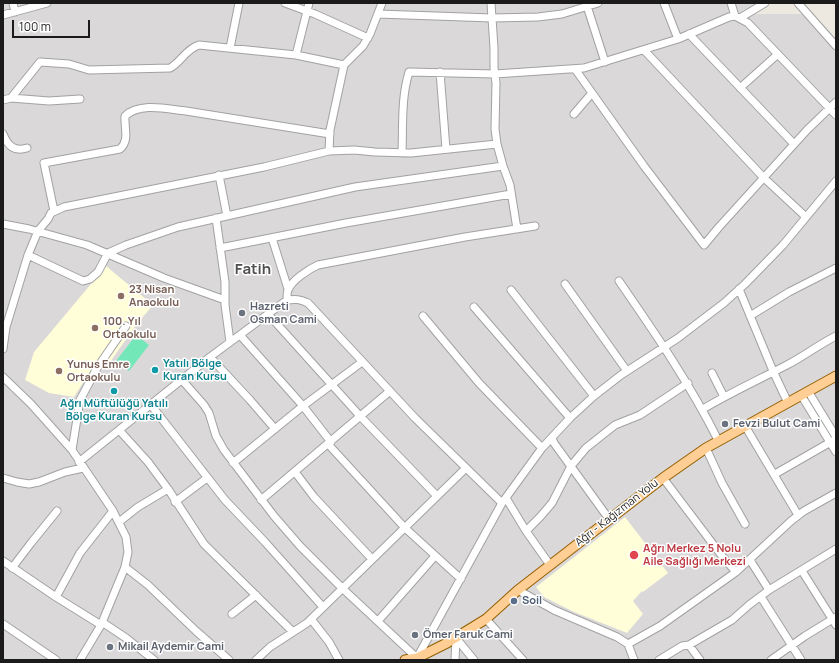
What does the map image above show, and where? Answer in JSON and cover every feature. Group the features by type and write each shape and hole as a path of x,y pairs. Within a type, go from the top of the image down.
{"main road":[{"name":"Ağrı - Kağızman Yolu","path":"405,660 417,658 456,638 486,619 518,590 609,519 663,478 718,440 836,376"}],"street":[{"path":"13,3 15,12"},
{"path":"3,15 47,3"},
{"path":"230,48 239,3"},
{"path":"285,3 368,38"},
{"path":"296,55 308,3"},
{"path":"329,151 330,134 344,65 363,46 368,38 382,3"},
{"path":"491,3 496,83 495,129 497,144 510,185 518,229"},
{"path":"378,14 492,18 550,16 586,5 598,3"},
{"path":"664,3 678,39"},
{"path":"731,3 738,17 748,23 836,115"},
{"path":"402,153 403,110 406,80 409,72 495,74 575,69 605,62 678,39 729,17 738,17 765,3"},
{"path":"798,3 836,46"},
{"path":"586,5 605,62"},
{"path":"689,34 794,144"},
{"path":"11,98 40,62 69,64 89,70 170,68 175,65 190,48 199,46 296,55 344,65"},
{"path":"644,50 764,178 806,217"},
{"path":"740,88 778,54"},
{"path":"575,69 644,166 704,245 718,227 794,144 836,102"},
{"path":"440,72 446,149"},
{"path":"574,114 592,94"},
{"path":"3,100 11,98 49,101 80,99"},
{"path":"54,211 44,163 120,149 124,146 126,141 125,116 134,110 164,109 186,111 330,134"},
{"path":"3,134 7,143 12,148 17,150 27,148"},
{"path":"3,349 6,314 38,231 54,211 71,206 264,167 329,151 354,150 402,153 497,144"},
{"path":"28,255 83,281 90,279 98,272 108,253 126,245 178,227 355,187 503,166"},
{"path":"220,175 227,216"},
{"path":"182,380 204,405 211,416 216,436 224,450 261,500 300,546 342,588 417,658 504,500 542,448 570,418 594,396 718,307 739,289 783,245 836,181"},
{"path":"220,248 511,194"},
{"path":"216,218 225,282 225,300 230,342"},
{"path":"3,224 38,231 87,245 164,278 225,300"},
{"path":"288,290 298,278 310,268 318,265 465,237 535,226"},
{"path":"272,238 288,290 287,300"},
{"path":"750,316 789,292 836,268"},
{"path":"619,281 665,346 703,409 718,440"},
{"path":"565,284 627,371"},
{"path":"739,289 788,403"},
{"path":"511,290 594,396"},
{"path":"3,478 29,484 39,482 82,465 120,430 240,334 287,300 302,300 308,304 362,362 466,468 504,500 550,565"},
{"path":"474,307 570,418"},
{"path":"268,314 360,416 436,495"},
{"path":"423,316 479,383 542,448"},
{"path":"72,450 80,400 97,368 126,326"},
{"path":"240,334 303,406 329,443 405,528 461,579"},
{"path":"703,409 724,396 786,365 836,336"},
{"path":"210,357 275,429"},
{"path":"233,463 331,384 362,362"},
{"path":"712,373 724,396"},
{"path":"3,377 31,404 72,450 113,511 126,537 128,552 125,567 102,623 80,660"},
{"path":"526,531 549,506 571,466 586,448 605,431 615,425 640,415 688,383"},
{"path":"261,500 390,391"},
{"path":"805,393 834,440 836,452"},
{"path":"151,405 225,500 265,542 322,607"},
{"path":"745,426 775,474 798,515"},
{"path":"120,430 148,462 168,489 175,502 204,544 293,632"},
{"path":"552,438 591,496 609,519"},
{"path":"775,474 834,440"},
{"path":"706,448 722,483 745,524"},
{"path":"256,660 270,647 310,619 405,528 436,495 466,468"},
{"path":"295,472 314,497 372,559"},
{"path":"175,502 207,478"},
{"path":"663,478 722,556 736,572"},
{"path":"119,522 138,507 168,489"},
{"path":"628,644 660,626 736,572 798,515 836,492"},
{"path":"12,568 57,511"},
{"path":"56,597 80,552 113,511"},
{"path":"659,660 682,646 689,645 732,620 749,605 770,590 836,549"},
{"path":"378,621 435,556"},
{"path":"750,560 770,590"},
{"path":"3,561 56,597 126,638 154,660"},
{"path":"125,567 148,585 229,660"},
{"path":"771,660 793,645 835,621 802,571"},
{"path":"518,590 554,610 617,637 628,644 634,660"},
{"path":"232,614 256,595"},
{"path":"761,597 793,645 801,660"},
{"path":"310,619 329,642 339,660"},
{"path":"486,619 523,660"},
{"path":"3,624 56,660"},
{"path":"454,660 456,638"},
{"path":"456,638 474,660"},
{"path":"689,645 700,660"}],"shaded area":[{"path":"3,3 765,3 745,14 813,14 836,39 836,660 3,660"},
{"path":"106,266 153,305 136,325 106,368 96,362 74,397 49,393 25,380 34,352"},
{"path":"625,517 668,573 643,592 642,591 633,601 643,614 627,633 574,612 544,597 536,587"}],"green space":[{"path":"136,335 149,345 129,371 116,361"}],"place":[{"name":"23 Nisan Anaokulu","path":"121,296"},
{"name":"Hazreti Osman Cami","path":"242,313"},
{"name":"100. Yıl Ortaokulu","path":"95,328"},
{"name":"Yatılı Bölge Kuran Kursu","path":"155,370"},
{"name":"Yunus Emre Ortaokulu","path":"59,371"},
{"name":"Ağrı Müftülüğü Yatılı Bölge Kuran Kursu","path":"114,391"},
{"name":"Fevzi Bulut Cami","path":"725,424"},
{"name":"Ağrı Merkez 5 Nolu Aile Sağlığı Merkezi","path":"634,555"},
{"name":"Soil","path":"514,601"},
{"name":"Ömer Faruk Cami","path":"415,635"},
{"name":"Mikail Aydemir Cami","path":"110,647"}],"district":[{"name":"Fatih","path":"253,270"}]}
